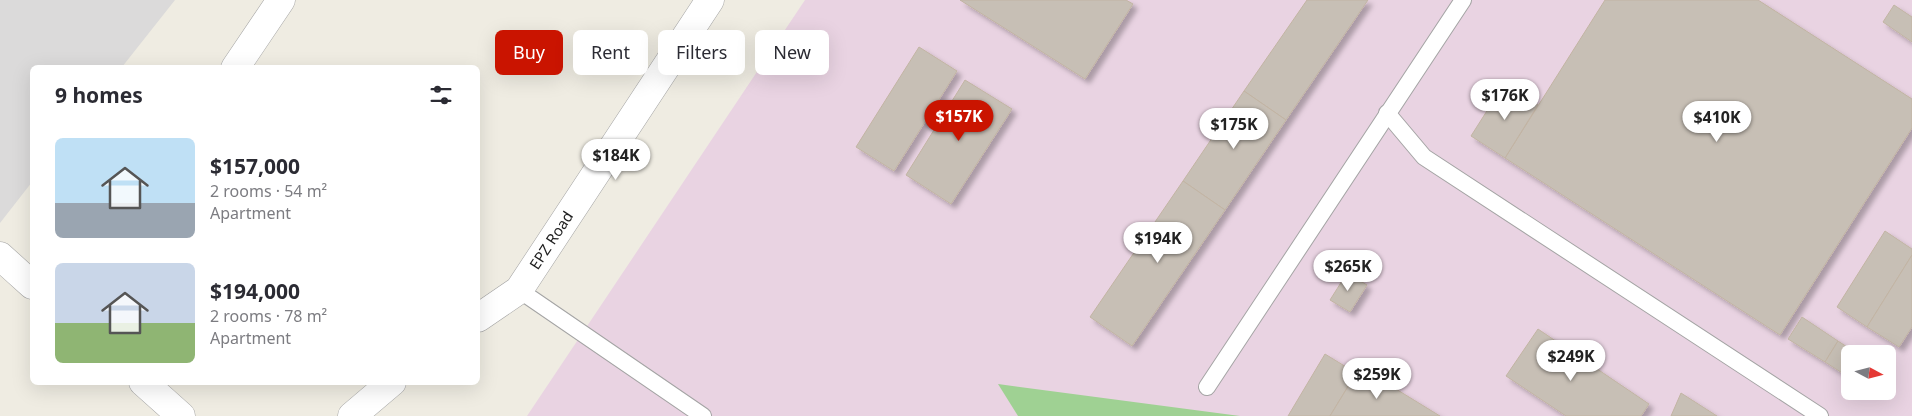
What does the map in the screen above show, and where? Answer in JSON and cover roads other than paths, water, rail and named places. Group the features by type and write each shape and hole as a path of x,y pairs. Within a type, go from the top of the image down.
{"street":[{"path":"238,65 280,0"},
{"name":"EPZ Road","path":"480,317 518,290 710,0"},
{"path":"0,256 30,283"},
{"path":"146,385 181,416"},
{"path":"352,416 388,385"}],"lane":[{"path":"1207,387 1463,0"},
{"path":"1387,113 1424,157 1820,416"},
{"path":"518,290 703,416"}]}
